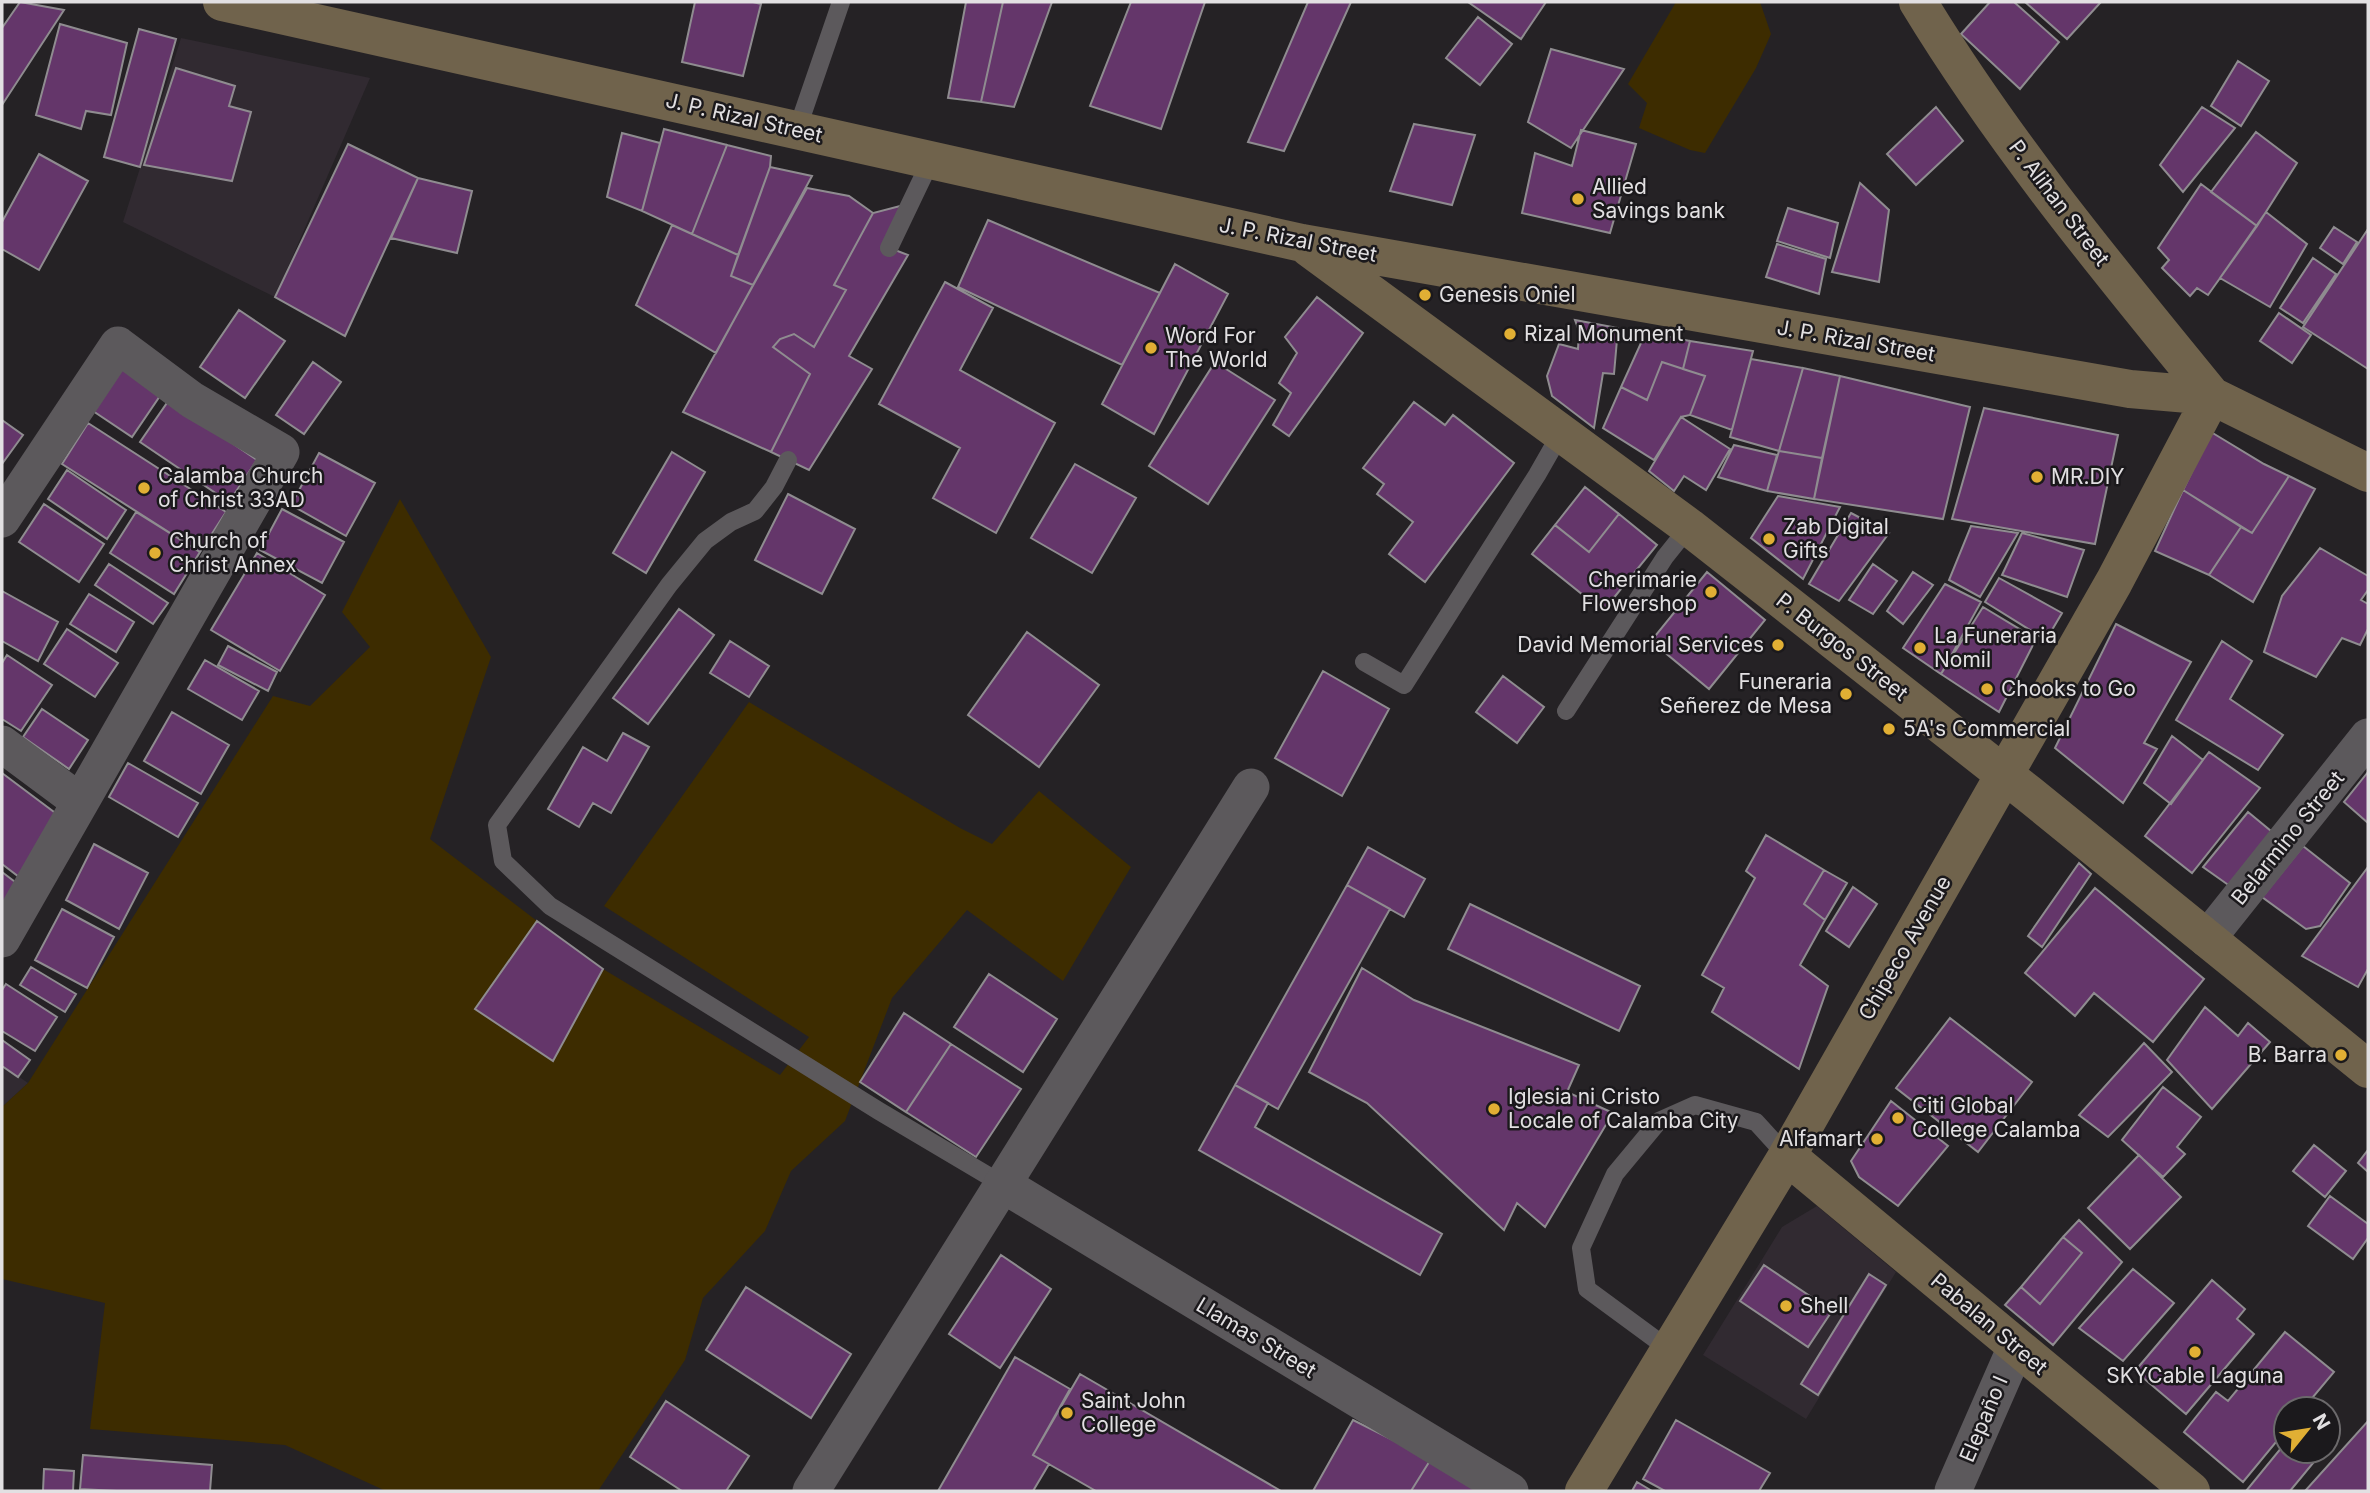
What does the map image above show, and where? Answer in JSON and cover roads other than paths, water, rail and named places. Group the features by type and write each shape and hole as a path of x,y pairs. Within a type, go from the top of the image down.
{"main road":[{"name":"J. P. Rizal Street","path":"222,2 1302,243 2130,389 2212,396 2368,473"},
{"name":"P. Alihan Street","path":"1917,2 1945,47 2090,246 2212,396"},
{"name":"P. Burgos Street","path":"1302,243 1689,527 2004,774 2368,1069"},
{"name":"Chipeco Avenue","path":"1584,1491 1787,1156 2114,582 2212,396"},
{"name":"Pabalan Street","path":"1787,1156 2191,1491"}],"street":[{"path":"2,519 118,345 192,400 281,452 2,939"},
{"name":"Belarmino Street","path":"2207,939 2368,737"},
{"path":"2,744 80,802"},
{"path":"811,1491 1251,787"},
{"name":"Llamas Street","path":"1002,1184 1510,1491"},
{"name":"Elepaño I","path":"1953,1491 2015,1347"}],"lane":[{"path":"796,130 841,2"},
{"path":"889,248 931,160"},
{"path":"1364,662 1404,685 1537,475 1560,433"},
{"path":"788,460 774,488 755,510 731,522 705,541 669,585 497,825 503,861 550,906 879,1111 1002,1184"},
{"path":"1566,711 1665,557 1689,527"},
{"path":"1670,1350 1587,1289 1581,1248 1615,1174 1659,1121 1695,1104 1756,1122 1787,1156"}],"place":[{"name":"Allied Savings bank","path":"1578,199"},
{"name":"Genesis Oniel","path":"1425,295"},
{"name":"Rizal Monument","path":"1510,334"},
{"name":"Word For The World","path":"1151,348"},
{"name":"MR.DIY","path":"2037,477"},
{"name":"Calamba Church of Christ 33AD","path":"144,488"},
{"name":"Zab Digital Gifts","path":"1769,539"},
{"name":"Church of Christ Annex","path":"155,553"},
{"name":"Cherimarie Flowershop","path":"1711,592"},
{"name":"David Memorial Services","path":"1778,645"},
{"name":"La Funeraria Nomil","path":"1920,648"},
{"name":"Chooks to Go","path":"1987,689"},
{"name":"Funeraria Señerez de Mesa","path":"1846,694"},
{"name":"5A's Commercial","path":"1889,729"},
{"name":"B. Barra","path":"2341,1055"},
{"name":"Iglesia ni Cristo Locale of Calamba City","path":"1494,1109"},
{"name":"Citi Global College Calamba","path":"1898,1118"},
{"name":"Alfamart","path":"1877,1139"},
{"name":"Shell","path":"1786,1306"},
{"name":"SKYCable Laguna","path":"2195,1352"},
{"name":"Saint John College","path":"1067,1413"}]}
